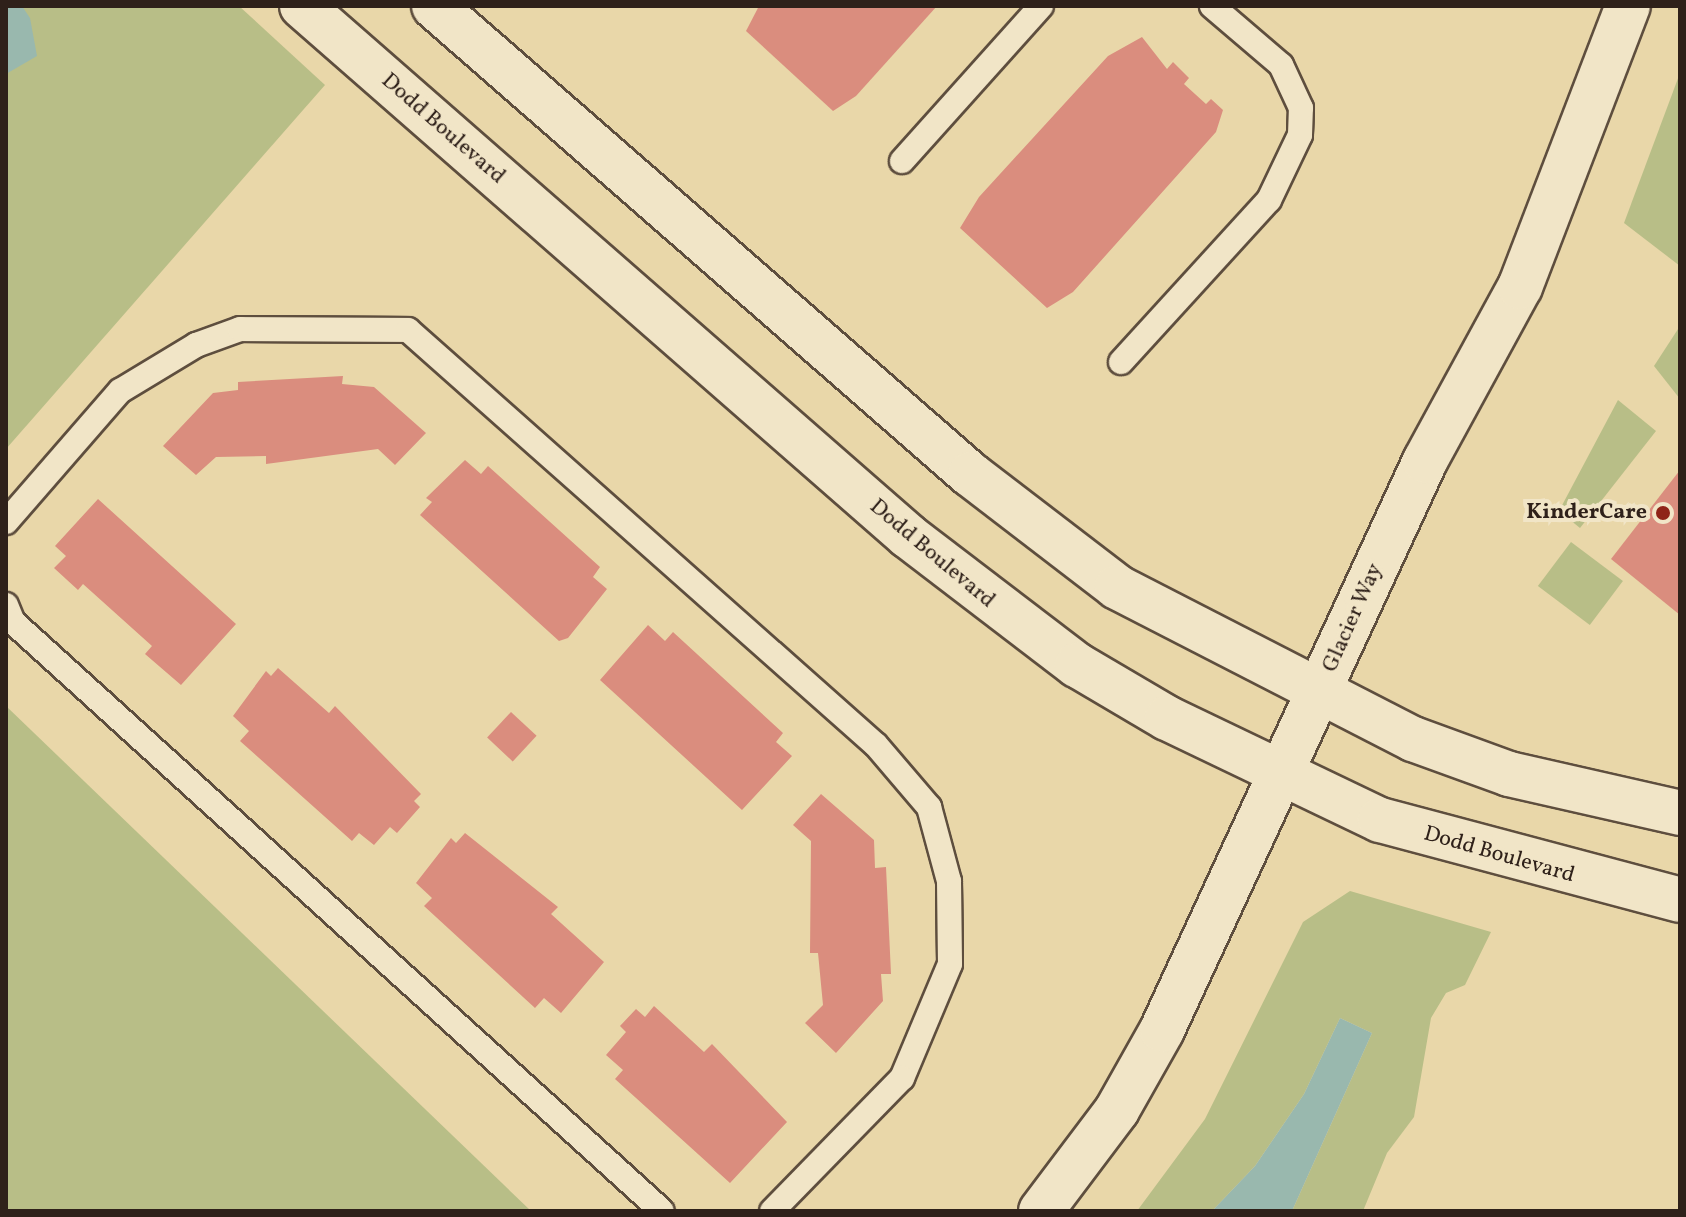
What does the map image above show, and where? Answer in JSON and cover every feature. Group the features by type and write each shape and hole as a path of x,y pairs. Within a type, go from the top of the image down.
{"street":[{"name":"Dodd Boulevard","path":"302,6 991,604 1167,718 1283,774 1427,835 1680,900"},
{"path":"434,6 1041,534 1117,587 1319,695 1509,774 1680,813"},
{"name":"Glacier Way","path":"1041,1211 1117,1110 1155,1044 1283,774 1425,461 1543,237 1628,6"}],"lane":[{"path":"902,161 1041,6"},
{"path":"1121,362 1269,200 1300,135 1301,108 1281,65 1212,6"},
{"path":"6,522 120,391 196,345 240,329 408,330 865,735 929,807 949,881 950,964 902,1078 772,1211"},
{"path":"6,605 13,622 662,1211"}],"green space":[{"path":"6,6 239,6 325,85 6,449"},
{"path":"1680,73 1680,266 1624,223"},
{"path":"1680,326 1680,399 1654,366"},
{"path":"1618,400 1656,431 1580,528 1559,511"},
{"path":"1571,542 1623,581 1590,625 1538,586"},
{"path":"6,706 531,1211 6,1211"},
{"path":"1350,891 1491,932 1465,985 1446,993 1431,1018 1414,1117 1387,1153 1363,1211 1292,1211 1372,1033 1340,1018 1304,1094 1255,1166 1212,1211 1137,1211 1205,1119 1303,922"}],"water":[{"path":"6,6 22,6 30,18 37,56 6,74"},
{"path":"1340,1018 1372,1033 1292,1211 1212,1211 1255,1166 1304,1094"}],"building":[{"path":"759,6 937,6 856,96 833,111 746,31"},
{"path":"1142,37 1167,69 1173,62 1189,78 1184,84 1206,104 1211,99 1223,110 1216,132 1073,292 1047,308 960,228 979,197 1108,56"},
{"path":"343,376 342,384 374,387 426,433 395,465 378,449 266,464 266,456 216,457 196,475 163,446 213,393 238,390 238,382"},
{"path":"465,460 481,474 488,466 600,567 593,577 607,589 568,638 559,641 420,515 432,502 426,498"},
{"name":"KinderCare","path":"1680,470 1680,615 1611,559"},
{"path":"98,499 236,624 181,685 145,654 152,646 83,584 78,590 54,568 66,556 55,546"},
{"path":"648,625 665,641 673,632 783,733 776,742 792,756 742,810 600,680"},
{"path":"278,668 329,713 335,706 421,794 414,801 420,807 397,833 390,827 374,845 359,833 352,841 240,741 249,731 233,716 266,671 271,676"},
{"path":"511,712 537,736 513,761 487,738"},
{"path":"821,794 874,840 875,868 886,867 891,974 881,974 883,1001 836,1053 805,1023 823,1005 818,953 810,953 811,841 793,825"},
{"path":"465,833 558,907 551,914 604,962 561,1013 544,998 535,1008 424,906 432,898 416,883 451,838 456,843"},
{"path":"654,1006 704,1052 712,1044 787,1122 730,1183 615,1079 623,1070 606,1055 626,1032 620,1026 636,1009 645,1017"}],"place":[{"name":"KinderCare","path":"1663,513"}]}
